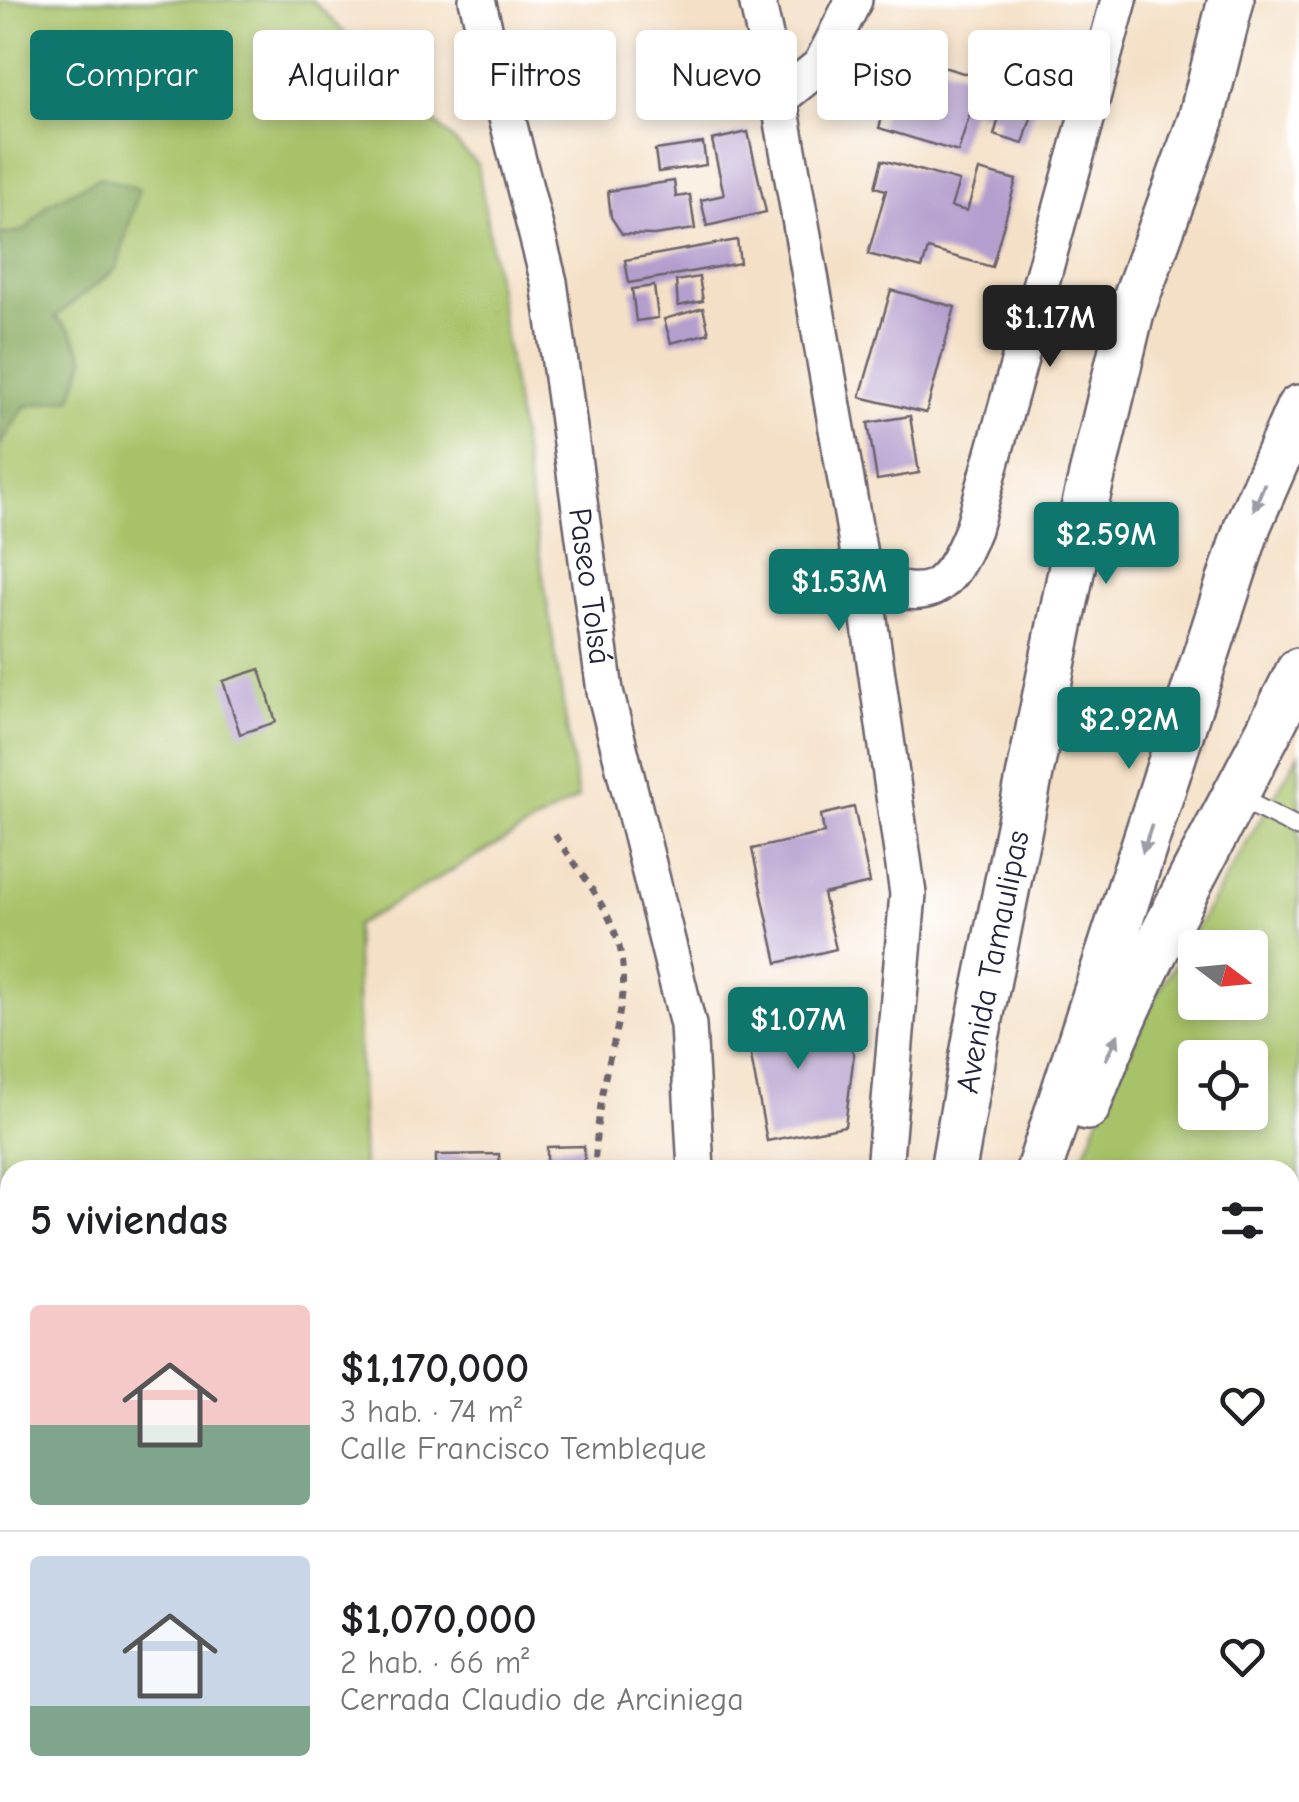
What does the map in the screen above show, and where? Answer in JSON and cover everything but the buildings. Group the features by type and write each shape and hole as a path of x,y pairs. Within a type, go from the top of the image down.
{"street":[{"name":"Paseo Tolsá","path":"477,0 549,282 604,691 688,1025 695,1160"},
{"path":"757,0 764,30"},
{"path":"797,84 821,65 854,0"},
{"path":"864,577 893,590 919,592 940,586 961,559 973,530 1119,0"},
{"name":"Avenida Tamaulipas","path":"955,1160 1075,552 1122,348 1131,312 1201,120 1231,0"},
{"path":"783,120 864,577 908,894 885,1160"},
{"path":"1292,420 1299,482"},
{"path":"1042,1160 1248,525 1292,420"},
{"path":"1068,1160 1102,1068 1172,920 1299,671"},
{"path":"1184,722 1189,756 1202,785 1209,794 1237,797"}],"lane":[{"path":"1237,797 1299,828"}],"path":[{"path":"555,835 601,906 620,947 622,1013 607,1070 595,1160"}],"green space":[{"path":"0,0 312,0 342,30 253,30 253,120 433,120 478,165 578,798 355,926 363,1160 0,1160"},
{"path":"100,177 139,189 117,268 55,317 71,331 85,358 72,398 25,406 0,446 0,235 26,230 48,204"},
{"path":"1299,754 1299,1160 1082,1160 1153,1001 1178,959 1178,1020 1268,1020 1268,930 1195,930"}]}
